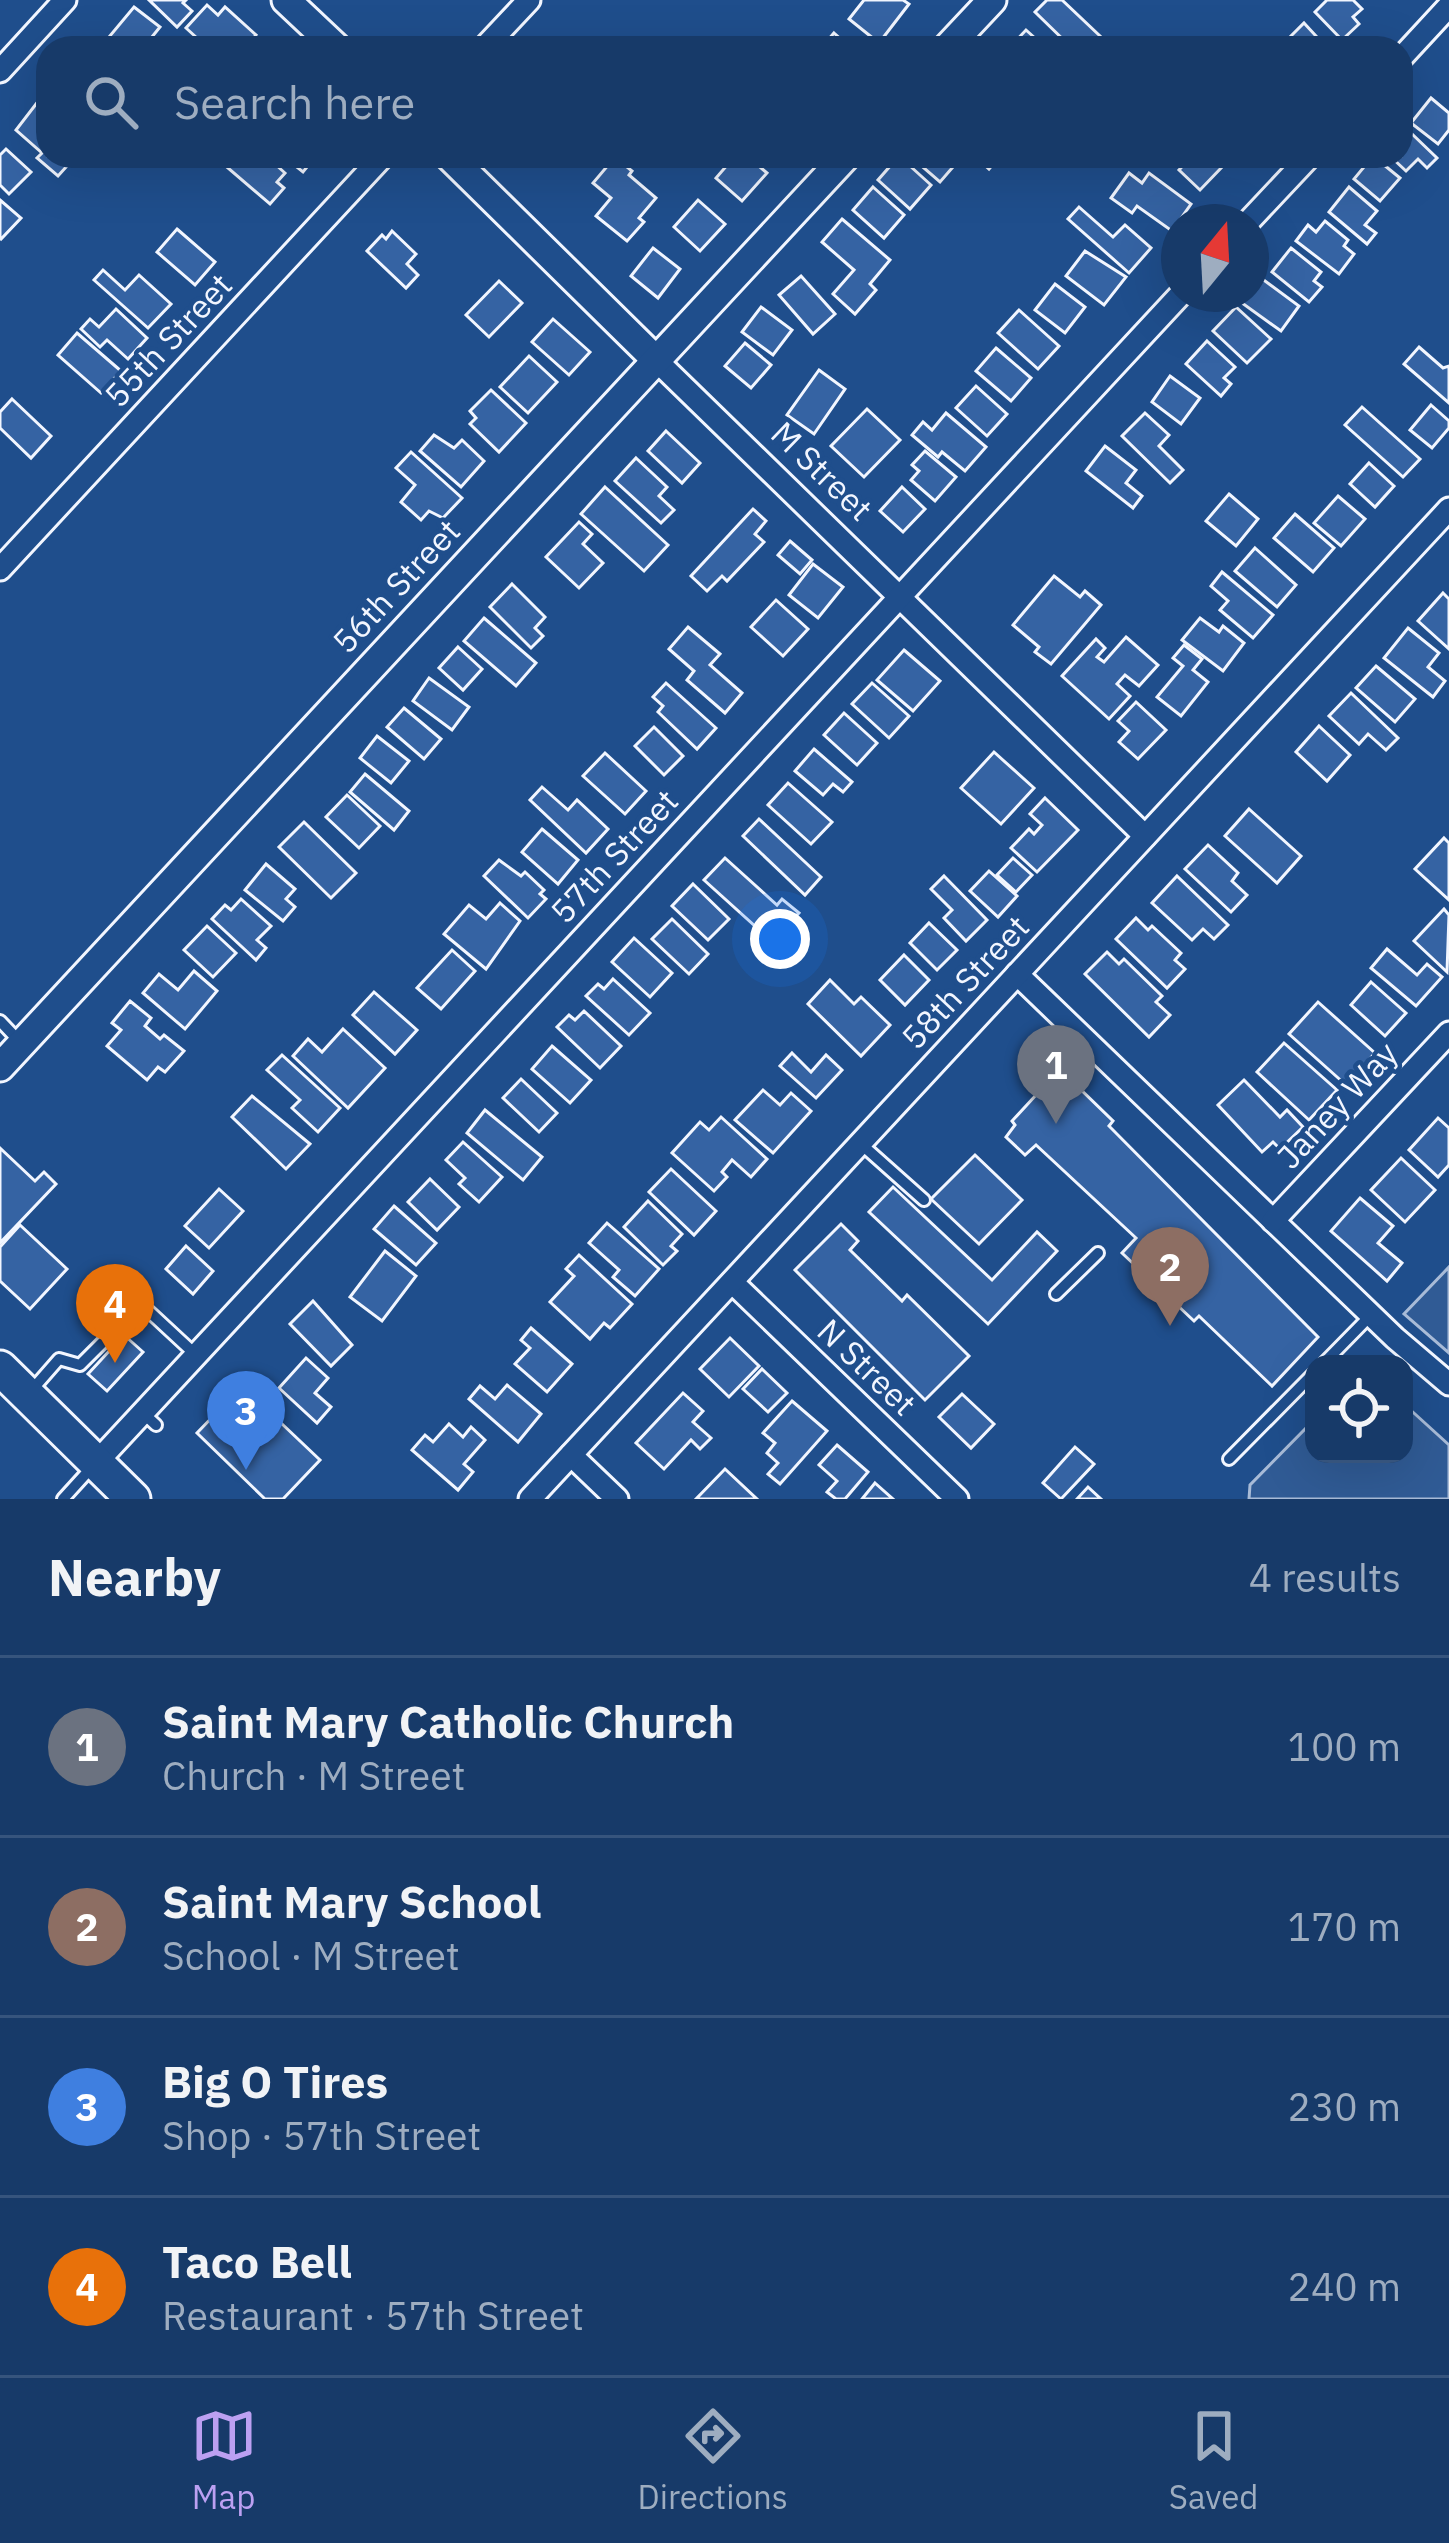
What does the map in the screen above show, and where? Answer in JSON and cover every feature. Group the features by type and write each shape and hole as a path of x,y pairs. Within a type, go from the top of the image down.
{"main road":[{"path":"0,1368 133,1499"}],"street":[{"path":"0,71 65,0"},
{"path":"286,0 324,36"},
{"path":"495,36 529,0"},
{"path":"958,36 992,0"},
{"path":"1413,45 1449,6"},
{"name":"55th Street","path":"0,569 372,168"},
{"name":"M Street","path":"461,168 1145,836"},
{"name":"56th Street","path":"0,1067 835,168"},
{"path":"1265,204 1299,168"},
{"name":"57th Street","path":"96,1463 149,1419 196,1355 1164,312"},
{"name":"58th Street","path":"530,1499 1449,509"},
{"path":"1017,974 1371,1316 1449,1384"},
{"name":"Janey Way","path":"1273,1221 1449,1034"},
{"name":"N Street","path":"732,1282 957,1499"},
{"path":"571,1455 617,1499"}],"lane":[{"path":"0,1021 21,1043"},
{"path":"860,1143 924,1200"},
{"path":"1056,1294 1098,1253"},
{"path":"27,1395 59,1359 80,1365 141,1304 196,1355"},
{"path":"1332,1355 1371,1316"},
{"path":"1229,1459 1305,1382"},
{"path":"63,1499 96,1463"}],"shaded area":[{"path":"1449,1267 1449,1353 1404,1314"},
{"path":"1413,1412 1449,1445 1449,1499 1249,1499 1250,1485 1305,1429 1305,1463 1413,1463"}],"building":[{"path":"149,0 186,0 183,3 192,11 177,27"},
{"path":"864,0 909,4 884,36 870,36 849,19"},
{"path":"1047,0 1062,0 1100,36 1060,36 1035,12"},
{"path":"1327,0 1353,0 1362,9 1353,17 1359,24 1346,36 1338,36 1315,12"},
{"path":"207,5 218,15 225,7 256,35 195,36 186,28"},
{"path":"134,7 160,27 153,36 110,36"},
{"path":"1304,23 1316,36 1291,36"},
{"path":"1431,98 1449,113 1449,130 1438,144 1413,120"},
{"path":"36,104 36,148 16,130"},
{"path":"1413,135 1437,158 1427,168 1418,159 1413,164"},
{"path":"6,149 31,172 9,194 0,185 0,155"},
{"path":"228,168 279,168 285,173 277,182 284,188 270,204"},
{"path":"606,168 628,168 629,175 656,198 627,241 596,216 611,198 593,183"},
{"path":"725,168 761,168 767,173 742,201 716,178"},
{"path":"888,168 912,168 931,185 910,209 878,180"},
{"path":"924,168 952,168 940,182"},
{"path":"1181,168 1221,168 1200,190"},
{"path":"1363,168 1388,168 1400,178 1380,201 1354,179"},
{"path":"1129,173 1142,183 1149,173 1191,204 1161,204 1161,223 1137,206 1132,213 1111,198"},
{"path":"873,187 904,215 884,238 853,210"},
{"path":"1349,187 1377,211 1365,225 1376,233 1367,244 1329,212"},
{"path":"0,200 21,218 1,239 0,238"},
{"path":"698,200 725,224 700,251 674,227"},
{"path":"1079,207 1113,237 1125,225 1151,248 1129,273 1068,219"},
{"path":"842,219 890,260 870,284 876,290 855,314 833,294 854,270 822,242"},
{"path":"1325,221 1348,240 1344,246 1354,254 1339,274 1296,241 1308,225 1316,232"},
{"path":"177,229 215,262 195,285 157,252"},
{"path":"392,231 416,254 407,264 418,275 406,288 367,251"},
{"path":"653,248 680,269 658,298 631,276"},
{"path":"1291,248 1321,272 1314,281 1322,287 1309,302 1272,272"},
{"path":"1085,251 1126,277 1104,305 1066,276"},
{"path":"103,270 125,290 139,275 171,304 148,328 94,280"},
{"path":"801,276 835,314 813,334 779,295"},
{"path":"499,281 522,303 489,337 466,315"},
{"path":"1055,284 1085,307 1065,333 1035,310"},
{"path":"1269,284 1299,306 1281,331 1255,312 1269,312"},
{"path":"761,307 792,330 773,355 742,332"},
{"path":"116,309 147,338 128,359 107,340 100,347 81,329 90,319 99,327"},
{"path":"1019,310 1059,346 1038,369 998,333"},
{"path":"1231,312 1241,312 1271,339 1247,363 1213,331"},
{"path":"553,319 590,352 569,375 532,342"},
{"path":"77,333 121,371 101,393 58,355"},
{"path":"1207,341 1235,367 1224,378 1231,384 1221,396 1186,364"},
{"path":"745,343 771,365 751,388 725,366"},
{"path":"1419,347 1443,368 1449,366 1449,403 1404,364"},
{"path":"996,348 1031,378 1011,401 976,371"},
{"path":"529,356 557,382 528,413 500,387"},
{"path":"819,370 845,389 814,434 787,415"},
{"path":"1170,376 1200,398 1181,424 1152,402"},
{"path":"976,386 1007,414 987,436 956,408"},
{"path":"491,390 526,423 499,452 470,424 476,418 470,411"},
{"path":"12,399 51,436 31,458 0,428 0,412"},
{"path":"1431,405 1449,421 1449,428 1432,448 1410,430"},
{"path":"1362,407 1420,459 1403,477 1345,425"},
{"path":"867,409 900,440 864,477 831,446"},
{"path":"946,413 986,447 965,471 912,435 923,422 932,430"},
{"path":"1145,413 1169,435 1159,446 1183,470 1170,483 1122,436"},
{"path":"666,431 700,463 682,483 648,451"},
{"path":"434,435 454,448 462,440 484,461 461,487 420,451"},
{"path":"1105,446 1136,470 1126,483 1142,496 1133,508 1086,471"},
{"path":"925,451 956,477 935,501 911,480 919,471 912,465"},
{"path":"411,452 462,498 443,518 429,511 421,520 401,502 415,485 396,468"},
{"path":"636,458 667,487 659,496 674,510 661,523 615,481"},
{"path":"1369,463 1394,486 1375,507 1350,484"},
{"path":"605,487 668,545 644,571 581,514"},
{"path":"902,487 925,509 903,532 880,511"},
{"path":"1229,494 1258,519 1236,546 1206,521"},
{"path":"1338,496 1365,519 1341,546 1314,523"},
{"path":"753,509 766,521 755,534 764,542 727,581 722,576 707,591 691,576"},
{"path":"1295,514 1334,548 1313,572 1274,538"},
{"path":"579,522 592,534 583,544 603,563 579,588 546,557"},
{"path":"790,541 812,560 800,574 778,555"},
{"path":"1255,548 1296,585 1277,607 1235,571"},
{"path":"813,564 843,587 818,618 789,595"},
{"path":"1222,572 1273,615 1253,638 1220,610 1228,601 1211,586"},
{"path":"1054,576 1080,597 1085,591 1101,605 1051,664 1013,625"},
{"path":"512,584 545,617 535,628 543,636 531,648 490,607"},
{"path":"1443,593 1449,599 1449,649 1418,621"},
{"path":"776,600 808,629 783,656 751,627"},
{"path":"484,618 536,663 516,686 464,641"},
{"path":"1200,618 1219,632 1223,626 1244,643 1223,671 1182,640"},
{"path":"688,627 720,654 710,665 742,693 725,713 687,680 694,671 669,649"},
{"path":"1408,628 1439,653 1428,667 1445,681 1433,697 1384,658"},
{"path":"1126,637 1158,665 1139,686 1125,675 1117,684 1130,696 1109,719 1062,676 1096,639 1105,648 1097,657 1104,662"},
{"path":"1184,645 1202,659 1193,670 1208,682 1181,716 1157,697 1183,666 1173,658"},
{"path":"458,647 482,669 463,690 439,668"},
{"path":"904,650 940,681 913,711 877,680"},
{"path":"1376,666 1415,699 1395,722 1356,688"},
{"path":"429,678 469,707 452,730 413,701"},
{"path":"666,683 716,728 697,749 658,712 663,706 653,697"},
{"path":"872,683 909,716 889,738 852,704"},
{"path":"1351,693 1398,738 1386,750 1368,734 1359,744 1329,716"},
{"path":"1136,702 1166,730 1138,759 1119,742 1129,731 1118,721"},
{"path":"404,708 441,739 424,759 387,727"},
{"path":"844,713 877,743 857,765 824,735"},
{"path":"1319,726 1350,755 1327,781 1296,752"},
{"path":"654,727 683,756 664,775 635,746"},
{"path":"377,736 409,761 391,783 360,758"},
{"path":"814,749 852,782 843,792 833,784 823,795 795,771"},
{"path":"994,752 1034,788 1001,824 961,788"},
{"path":"605,753 646,791 625,814 583,776"},
{"path":"365,774 409,811 394,830 350,792"},
{"path":"788,783 832,822 811,844 768,805"},
{"path":"542,787 568,810 577,800 608,829 586,853 530,800"},
{"path":"347,795 380,826 359,848 326,817"},
{"path":"1045,798 1078,830 1037,872 1011,848 1029,829 1034,834 1042,825 1030,814"},
{"path":"1249,809 1301,856 1277,883 1225,836"},
{"path":"759,819 821,877 805,895 743,836"},
{"path":"304,822 356,873 331,898 279,847"},
{"path":"542,829 578,860 558,884 522,852"},
{"path":"1444,838 1449,843 1449,900 1415,869"},
{"path":"1208,845 1238,873 1232,881 1247,895 1231,912 1185,869"},
{"path":"725,858 777,905 782,899 799,913 786,927 780,921 766,936 704,880"},
{"path":"1013,858 1032,875 1016,892 997,875"},
{"path":"499,860 521,876 525,872 544,890 540,894 546,899 528,918 484,876"},
{"path":"266,864 295,889 286,899 295,907 283,921 245,890"},
{"path":"989,871 1017,896 998,917 970,891"},
{"path":"944,876 987,920 966,941 944,918 952,910 931,889"},
{"path":"1177,876 1228,925 1214,939 1203,929 1192,940 1152,903"},
{"path":"693,884 729,919 708,940 672,906"},
{"path":"241,899 271,926 257,940 266,948 256,960 212,919 225,905 231,910"},
{"path":"500,903 520,921 486,969 444,934 469,905 486,919"},
{"path":"1444,909 1449,915 1447,972 1414,941"},
{"path":"1136,918 1181,953 1175,960 1185,969 1167,988 1116,939"},
{"path":"672,919 708,954 689,974 652,939"},
{"path":"929,923 957,950 937,970 910,943"},
{"path":"207,926 236,953 213,977 184,950"},
{"path":"634,938 672,973 650,997 612,962"},
{"path":"1387,949 1417,975 1427,964 1442,977 1416,1006 1371,968"},
{"path":"452,950 475,971 441,1009 417,988"},
{"path":"1107,952 1119,964 1124,959 1162,996 1156,1002 1170,1015 1149,1037 1085,974"},
{"path":"904,955 929,980 905,1005 880,980"},
{"path":"194,971 217,991 185,1029 143,993 159,974 178,990"},
{"path":"613,979 650,1013 629,1035 586,996 598,984 604,989"},
{"path":"830,980 854,1004 861,997 890,1025 861,1056 808,1004"},
{"path":"1371,982 1406,1013 1385,1036 1351,1005"},
{"path":"374,992 417,1030 395,1054 353,1015"},
{"path":"130,1001 151,1018 145,1026 184,1051 165,1072 158,1067 147,1080 107,1046 121,1030 112,1023"},
{"path":"1318,1002 1375,1053 1346,1085 1289,1034"},
{"path":"584,1011 621,1046 600,1068 557,1027 569,1015 575,1020"},
{"path":"343,1029 385,1068 348,1108 293,1056 308,1039 322,1052"},
{"path":"1284,1043 1337,1090 1309,1120 1257,1072"},
{"path":"552,1046 591,1080 570,1103 532,1069"},
{"path":"792,1053 811,1072 826,1055 842,1070 816,1098 780,1066"},
{"path":"282,1055 340,1108 318,1132 292,1108 300,1100 267,1070"},
{"path":"521,1079 557,1113 539,1132 503,1098"},
{"path":"1244,1080 1280,1117 1287,1110 1303,1127 1280,1149 1273,1142 1262,1152 1218,1105"},
{"path":"1048,1082 1054,1087 1059,1082 1071,1093 1077,1086 1113,1121 1109,1126 1318,1337 1272,1386 1199,1316 1194,1321 1122,1253 1136,1238 1036,1145 1025,1155 1006,1137 1015,1125 1012,1121"},
{"path":"763,1090 780,1105 791,1093 811,1111 773,1153 735,1120"},
{"path":"252,1096 310,1144 286,1169 232,1117"},
{"path":"485,1110 542,1157 523,1180 467,1133"},
{"path":"721,1117 767,1159 751,1177 732,1160 722,1172 727,1177 714,1191 672,1153 700,1122 709,1130"},
{"path":"1438,1118 1449,1128 1449,1165 1438,1177 1409,1150"},
{"path":"463,1142 502,1177 479,1202 459,1184 465,1178 446,1160"},
{"path":"0,1148 35,1181 44,1172 56,1184 0,1243"},
{"path":"975,1155 1022,1200 979,1244 931,1199"},
{"path":"1401,1158 1435,1190 1405,1222 1371,1190"},
{"path":"671,1169 716,1211 694,1235 649,1192"},
{"path":"430,1179 459,1207 437,1230 408,1202"},
{"path":"893,1187 992,1280 1037,1232 1057,1251 988,1324 869,1212"},
{"path":"219,1189 243,1211 209,1248 185,1226"},
{"path":"1360,1198 1393,1226 1378,1243 1402,1263 1387,1281 1331,1231"},
{"path":"648,1201 682,1234 671,1246 677,1251 663,1265 624,1227"},
{"path":"394,1206 436,1243 416,1265 374,1229"},
{"path":"607,1223 659,1269 635,1296 613,1277 619,1270 589,1243"},
{"path":"841,1224 858,1241 850,1250 902,1301 907,1295 969,1356 925,1400 795,1270"},
{"path":"20,1225 67,1269 30,1309 0,1281 0,1247"},
{"path":"186,1246 213,1271 193,1294 166,1269"},
{"path":"385,1251 416,1276 382,1321 350,1297"},
{"path":"579,1255 632,1304 610,1328 604,1323 590,1339 550,1302 574,1276 566,1269"},
{"path":"313,1301 352,1345 331,1366 290,1324"},
{"path":"531,1328 572,1364 547,1392 515,1364 530,1348 521,1340"},
{"path":"124,1335 143,1352 107,1391 88,1374"},
{"path":"730,1338 759,1366 729,1397 700,1369"},
{"path":"306,1358 328,1378 315,1393 331,1407 317,1423 279,1388"},
{"path":"762,1369 787,1393 768,1412 743,1389"},
{"path":"507,1385 541,1414 518,1442 469,1399 480,1386 495,1399"},
{"path":"683,1393 703,1411 693,1422 711,1438 700,1449 691,1440 664,1469 636,1443"},
{"path":"962,1394 994,1424 971,1448 939,1417"},
{"path":"792,1401 827,1431 780,1484 768,1474 778,1463 767,1453 775,1443 763,1433"},
{"path":"222,1407 260,1443 280,1422 320,1460 283,1499 265,1499 197,1433"},
{"path":"449,1424 463,1437 471,1427 485,1440 464,1464 473,1472 458,1490 412,1450 425,1435 433,1442"},
{"path":"837,1445 868,1472 845,1499 827,1492 837,1481 819,1465"},
{"path":"1075,1447 1094,1464 1061,1499 1043,1483"},
{"path":"725,1469 757,1499 696,1499"},
{"path":"875,1483 893,1499 862,1499"},
{"path":"1088,1487 1101,1499 1077,1499"}],"place":[{"name":"Saint Mary Catholic Church","path":"1056,1124"},
{"name":"Saint Mary School","path":"1170,1326"},
{"name":"Taco Bell","path":"115,1363"},
{"name":"Big O Tires","path":"246,1470"}]}
